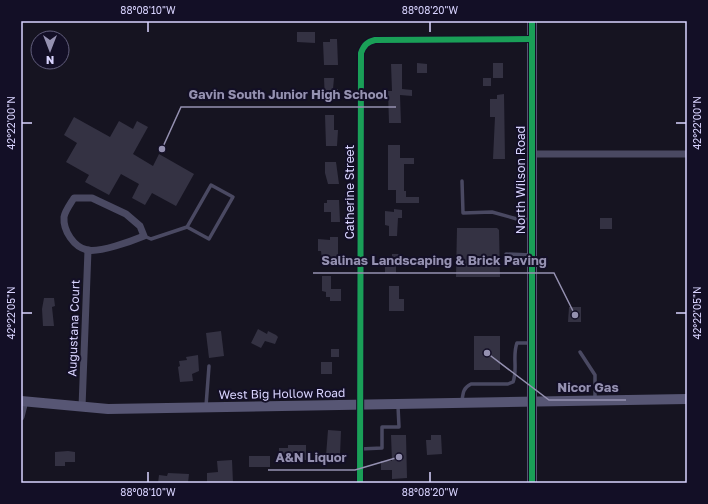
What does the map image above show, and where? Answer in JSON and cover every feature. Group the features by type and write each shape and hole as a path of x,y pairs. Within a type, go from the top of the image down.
{"main road":[{"name":"North Wilson Road","path":"532,21 532,483"},
{"name":"West Big Hollow Road","path":"23,401 108,408 206,408 687,399"}],"street":[{"name":"Catherine Street","path":"360,483 361,53 364,46 368,42 375,40 532,39"},
{"path":"532,154 687,154"},
{"path":"74,198 92,198 126,214 140,226 144,236 122,245 88,250 72,242 66,228 64,216 74,198"},
{"name":"Augustana Court","path":"82,407 88,250"},
{"path":"21,417 23,401"}],"lane":[{"path":"462,182 463,213 492,212 517,219 532,219"},
{"path":"144,236 151,239 187,227 211,185 232,197 209,239 187,227"},
{"path":"506,265 506,254 532,255"},
{"path":"462,404 463,391 466,386 471,384 508,384 513,382 515,376 514,350 517,343 532,343"},
{"path":"580,352 595,375 595,401"},
{"path":"206,408 209,366"},
{"path":"360,449 382,448 382,427 399,427 398,405"}],"building":[{"path":"297,32 315,32 315,43 297,42"},
{"path":"330,39 337,39 338,65 324,65 323,42 330,42"},
{"path":"417,63 427,64 427,73 417,73"},
{"path":"493,63 503,63 503,78 493,78"},
{"path":"391,64 402,64 402,89 412,90 412,96 400,95 401,123 389,123 388,91 392,91"},
{"path":"324,78 334,78 333,89 338,89 336,101 325,101"},
{"path":"483,78 491,78 491,86 483,86"},
{"path":"504,94 505,159 493,159 495,117 490,117 490,99 497,99 497,95"},
{"path":"325,115 334,115 334,130 338,130 337,146 326,146"},
{"path":"74,117 110,137 119,121 133,129 137,121 148,127 133,154 153,166 159,154 194,174 176,206 152,193 145,205 132,198 139,184 121,174 109,195 85,182 89,175 66,162 77,143 64,135"},
{"path":"388,145 400,145 400,158 414,158 414,164 404,164 404,191 406,191 406,197 419,197 419,203 396,203 396,190 388,190"},
{"path":"325,162 336,162 339,184 328,184 325,173"},
{"path":"327,200 339,200 340,222 331,222 331,212 324,212 324,203 327,203"},
{"path":"394,209 402,210 402,218 398,218 397,236 389,236 389,226 385,225 385,211 394,212"},
{"path":"600,218 612,218 612,229 600,229"},
{"path":"457,228 497,228 499,230 500,277 456,277"},
{"path":"330,237 338,237 338,259 322,259 321,251 318,251 318,239 330,240"},
{"path":"392,254 400,254 400,261 396,261 396,273 385,273 385,260 392,260"},
{"path":"322,276 331,276 331,289 341,289 341,301 330,301 330,297 326,297 326,292 322,291"},
{"path":"389,286 399,286 399,299 404,299 404,311 389,311"},
{"path":"44,298 54,298 55,306 52,307 54,326 43,326 42,309"},
{"path":"569,307 581,307 581,322 568,322"},
{"path":"258,329 267,334 268,331 276,335 278,337 275,344 265,341 261,348 251,343"},
{"path":"221,331 224,356 209,358 206,333"},
{"path":"474,336 500,336 500,370 474,370"},
{"path":"331,349 339,349 339,357 331,357"},
{"path":"198,355 199,371 192,374 193,381 180,382 178,367 180,366 179,361 187,360 186,357"},
{"path":"321,362 332,362 332,374 321,374"},
{"path":"328,430 341,431 340,455 337,455 337,463 329,462 329,456 326,456"},
{"path":"391,435 406,435 407,478 392,479 392,470 381,470 381,461 392,461"},
{"path":"431,435 441,435 442,454 427,455 426,440 431,440"},
{"path":"288,445 306,445 306,460 279,460 279,448 288,448"},
{"path":"55,452 75,452 75,462 65,462 65,466 55,466"},
{"path":"249,456 270,456 270,467 249,467"},
{"path":"232,460 233,483 207,483 207,473 218,472 217,461"},
{"path":"168,473 189,474 188,483 158,483 159,475 167,476"}],"cycle path":[{"path":"532,21 532,483"},
{"path":"360,483 361,53 366,44 375,40 532,39"}],"place":[{"name":"Gavin South Junior High School","path":"162,149"},
{"name":"Salinas Landscaping & Brick Paving","path":"575,315"},
{"name":"Nicor Gas","path":"487,353"},
{"name":"A&N Liquor","path":"399,457"}]}
